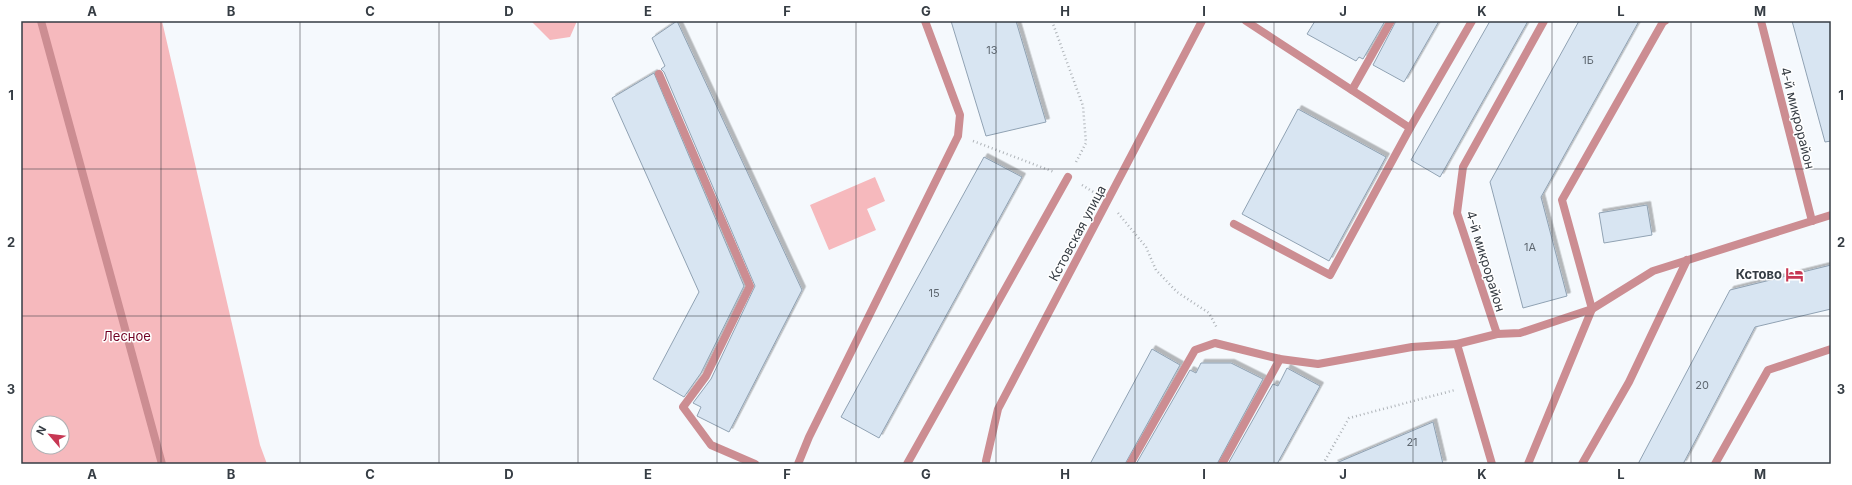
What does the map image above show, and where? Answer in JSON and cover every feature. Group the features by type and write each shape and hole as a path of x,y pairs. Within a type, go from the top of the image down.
{"street":[{"path":"41,21 162,464"},
{"path":"798,464 808,437 958,136 960,115 925,21"},
{"name":"Кстовская улица","path":"986,463 998,409 1202,21"},
{"path":"1246,21 1410,128"},
{"path":"1352,90 1391,21"},
{"path":"1234,224 1330,275 1410,128 1472,21"},
{"name":"4-й микрорайон","path":"1497,334 1457,213 1463,167 1544,21"},
{"path":"1528,464 1592,309 1562,200 1663,22 1665,21"},
{"name":"4-й микрорайон","path":"1761,21 1812,221"},
{"path":"659,74 750,286 706,376 683,407 711,445 754,464"},
{"path":"907,464 1068,177"},
{"path":"1130,464 1195,350 1215,343 1280,359 1318,364 1412,347 1457,344 1497,334 1520,333 1592,309 1653,271 1831,215"},
{"path":"1582,464 1628,382 1687,260"},
{"path":"1457,344 1492,464"},
{"path":"1714,464 1768,370 1831,349"},
{"path":"1222,464 1280,359"}],"path":[{"path":"1052,21 1083,106 1086,143 1068,177"},
{"path":"958,136 1068,177 1107,201 1146,247 1156,270 1177,292 1209,313 1227,346"},
{"path":"1322,464 1349,418 1469,386"}],"green space":[{"name":"Лесное","path":"21,21 162,21 260,445 267,464 21,464"},
{"path":"531,21 577,21 570,37 550,40"},
{"path":"875,177 885,201 867,209 876,230 829,250 810,205"}],"building":[{"path":"677,21 802,290 729,432 697,416 701,407 693,403 711,379 755,286 664,72 661,69 665,66 652,38"},
{"path":"951,21 1016,21 1046,122 986,136"},
{"path":"1315,21 1385,21 1363,59 1359,57 1356,61 1307,34"},
{"path":"1396,21 1439,21 1404,82 1373,65"},
{"path":"1490,21 1528,21 1440,177 1411,160"},
{"path":"1579,21 1639,21 1541,197 1567,296 1523,308 1490,182"},
{"path":"1792,21 1831,21 1831,141 1825,142"},
{"path":"654,73 744,286 701,373 684,397 653,379 699,292 612,98"},
{"path":"1298,109 1386,157 1329,261 1242,214"},
{"path":"984,157 1022,177 879,438 841,417"},
{"path":"1647,205 1652,235 1604,243 1599,213"},
{"path":"1831,265 1831,309 1755,327 1683,464 1638,464 1730,290"},
{"path":"1152,349 1180,365 1125,464 1090,464"},
{"path":"1201,363 1231,363 1263,379 1217,464 1136,464 1190,370 1196,373"},
{"path":"1287,368 1320,386 1277,464 1228,464 1273,384 1278,386"},
{"path":"1433,422 1443,464 1334,464"}],"place":[{"name":"Кстово","path":"1795,274"}]}
